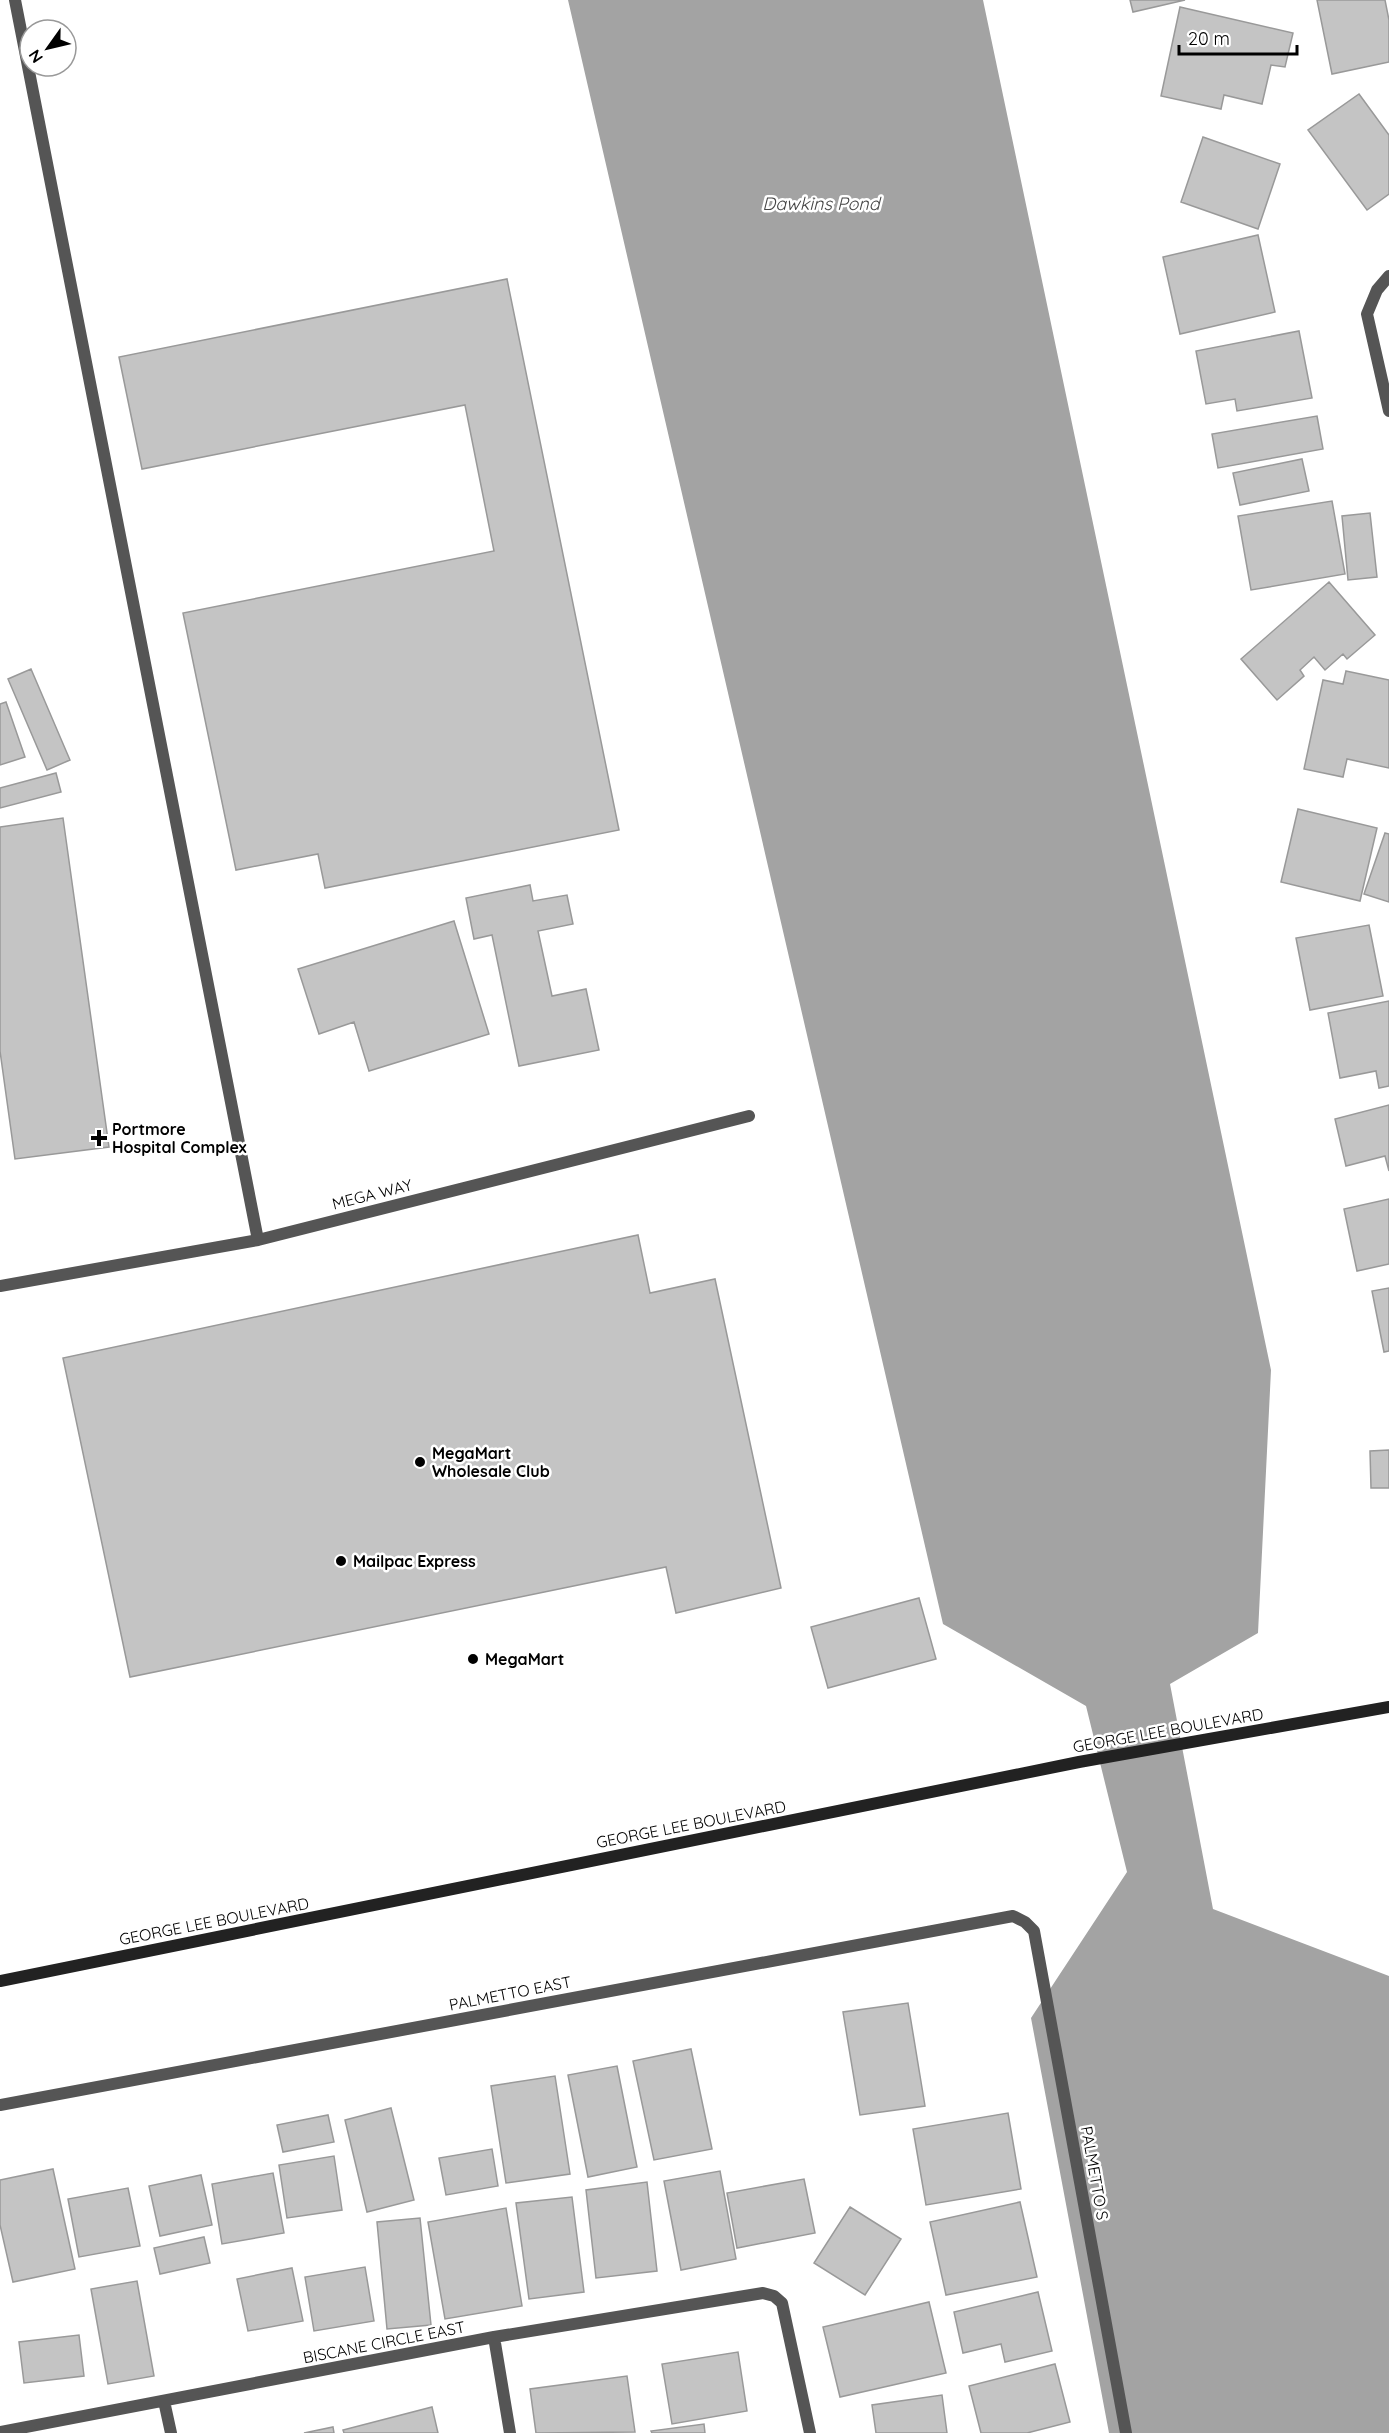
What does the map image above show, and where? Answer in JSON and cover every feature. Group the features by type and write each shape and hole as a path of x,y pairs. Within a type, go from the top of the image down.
{"main road":[{"name":"GEORGE LEE BOULEVARD","path":"0,1981 1079,1762 1389,1707"}],"street":[{"path":"15,0 258,1240"},
{"path":"1389,276 1377,290 1367,314 1389,411"},
{"name":"MEGA WAY","path":"0,1286 258,1240 749,1116"},
{"name":"PALMETTO EAST","path":"0,2105 1014,1916 1025,1922"},
{"name":"PALMETTO S","path":"1025,1922 1034,1931 1126,2433"},
{"name":"BISCANE CIRCLE EAST","path":"0,2432 494,2337 763,2293 774,2296 782,2303 810,2433"},
{"path":"494,2337 510,2433"},
{"path":"164,2401 171,2433"}],"water":[{"name":"Dawkins Pond","path":"568,0 983,0 1271,1370 1258,1633 1170,1684 1213,1909 1389,1976 1389,2433 1109,2433 1031,2018 1127,1872 1086,1706 943,1624"}],"building":[{"path":"1130,0 1185,0 1133,12"},
{"path":"1317,0 1385,0 1389,20 1389,62 1332,74"},
{"path":"1180,7 1293,33 1285,67 1271,65 1262,104 1224,95 1221,109 1161,96"},
{"path":"1359,94 1389,135 1389,194 1367,210 1308,130"},
{"path":"1203,137 1280,164 1258,229 1181,202"},
{"path":"1258,235 1275,312 1180,334 1163,257"},
{"path":"507,279 619,830 325,888 318,854 236,870 183,613 494,551 465,405 142,469 119,357"},
{"path":"1299,331 1312,398 1237,411 1235,399 1206,404 1196,351"},
{"path":"1317,416 1323,449 1218,468 1212,434"},
{"path":"1302,459 1309,491 1240,505 1233,473"},
{"path":"1332,501 1345,574 1251,590 1238,516"},
{"path":"1370,513 1377,577 1348,580 1342,516"},
{"path":"1329,582 1375,635 1347,659 1343,654 1325,670 1314,657 1300,670 1304,676 1277,700 1241,659"},
{"path":"31,669 70,760 47,770 8,679"},
{"path":"1346,671 1389,680 1389,768 1347,759 1343,777 1304,769 1323,680 1343,684"},
{"path":"6,702 25,757 0,765 0,704"},
{"path":"56,773 61,792 0,808 0,788"},
{"path":"1298,809 1377,828 1360,901 1281,882"},
{"path":"63,818 109,1147 15,1159 0,1051 0,827"},
{"path":"1385,833 1389,834 1389,902 1364,894"},
{"path":"530,885 533,901 567,895 573,924 538,931 552,996 586,989 599,1050 519,1066 492,935 474,939 466,898"},
{"path":"454,921 489,1034 369,1071 354,1022 319,1034 298,969"},
{"path":"1369,925 1383,996 1310,1010 1296,938"},
{"path":"1389,1001 1389,1086 1379,1088 1376,1071 1340,1078 1328,1013"},
{"path":"1389,1105 1389,1171 1385,1156 1346,1166 1335,1119"},
{"path":"1389,1199 1389,1264 1357,1271 1344,1209"},
{"name":"MegaMart Wholesale Club","path":"638,1235 650,1293 715,1279 781,1588 676,1613 666,1567 130,1677 63,1358"},
{"path":"1389,1288 1389,1351 1384,1352 1372,1291"},
{"path":"1389,1450 1389,1488 1371,1488 1370,1451"},
{"path":"919,1598 936,1659 828,1688 811,1627"},
{"path":"908,2003 925,2106 860,2115 843,2012"},
{"path":"691,2049 712,2149 654,2160 633,2061"},
{"path":"617,2066 637,2167 588,2177 568,2075"},
{"path":"555,2076 570,2174 506,2183 491,2086"},
{"path":"391,2108 414,2200 367,2212 345,2120"},
{"path":"1008,2113 1021,2189 926,2205 913,2129"},
{"path":"328,2115 334,2142 283,2152 277,2125"},
{"path":"492,2149 498,2186 446,2195 439,2158"},
{"path":"334,2156 342,2210 287,2218 279,2165"},
{"path":"53,2169 75,2269 13,2282 0,2225 0,2180"},
{"path":"720,2171 736,2259 681,2270 664,2181"},
{"path":"273,2173 284,2233 222,2244 212,2184"},
{"path":"201,2175 212,2225 160,2236 149,2186"},
{"path":"804,2179 815,2233 737,2248 727,2193"},
{"path":"647,2182 657,2271 596,2278 586,2190"},
{"path":"128,2188 140,2246 79,2257 68,2199"},
{"path":"572,2197 584,2292 529,2299 516,2203"},
{"path":"1020,2202 1037,2277 946,2295 930,2222"},
{"path":"850,2207 901,2239 865,2295 814,2263"},
{"path":"506,2208 522,2306 445,2319 428,2222"},
{"path":"420,2218 431,2325 387,2329 377,2222"},
{"path":"204,2237 210,2263 160,2274 154,2248"},
{"path":"365,2267 374,2321 314,2331 305,2277"},
{"path":"292,2268 303,2321 248,2331 237,2279"},
{"path":"137,2281 154,2376 108,2384 91,2289"},
{"path":"1038,2292 1052,2351 1005,2362 1001,2344 963,2353 954,2312"},
{"path":"929,2302 946,2373 840,2397 823,2327"},
{"path":"79,2335 84,2376 24,2383 19,2342"},
{"path":"738,2352 747,2411 672,2424 662,2364"},
{"path":"1055,2364 1070,2422 1027,2433 981,2433 969,2386"},
{"path":"627,2376 635,2432 536,2433 530,2389"},
{"path":"942,2395 947,2433 876,2433 872,2405"},
{"path":"432,2407 438,2433 344,2433 343,2430"},
{"path":"704,2424 705,2433 652,2433 651,2431"},
{"path":"333,2427 334,2433 304,2433"}],"place":[{"name":"Portmore Hospital Complex","path":"99,1138"},
{"name":"MegaMart Wholesale Club","path":"420,1462"},
{"name":"Mailpac Express","path":"341,1561"},
{"name":"MegaMart","path":"473,1659"}]}
